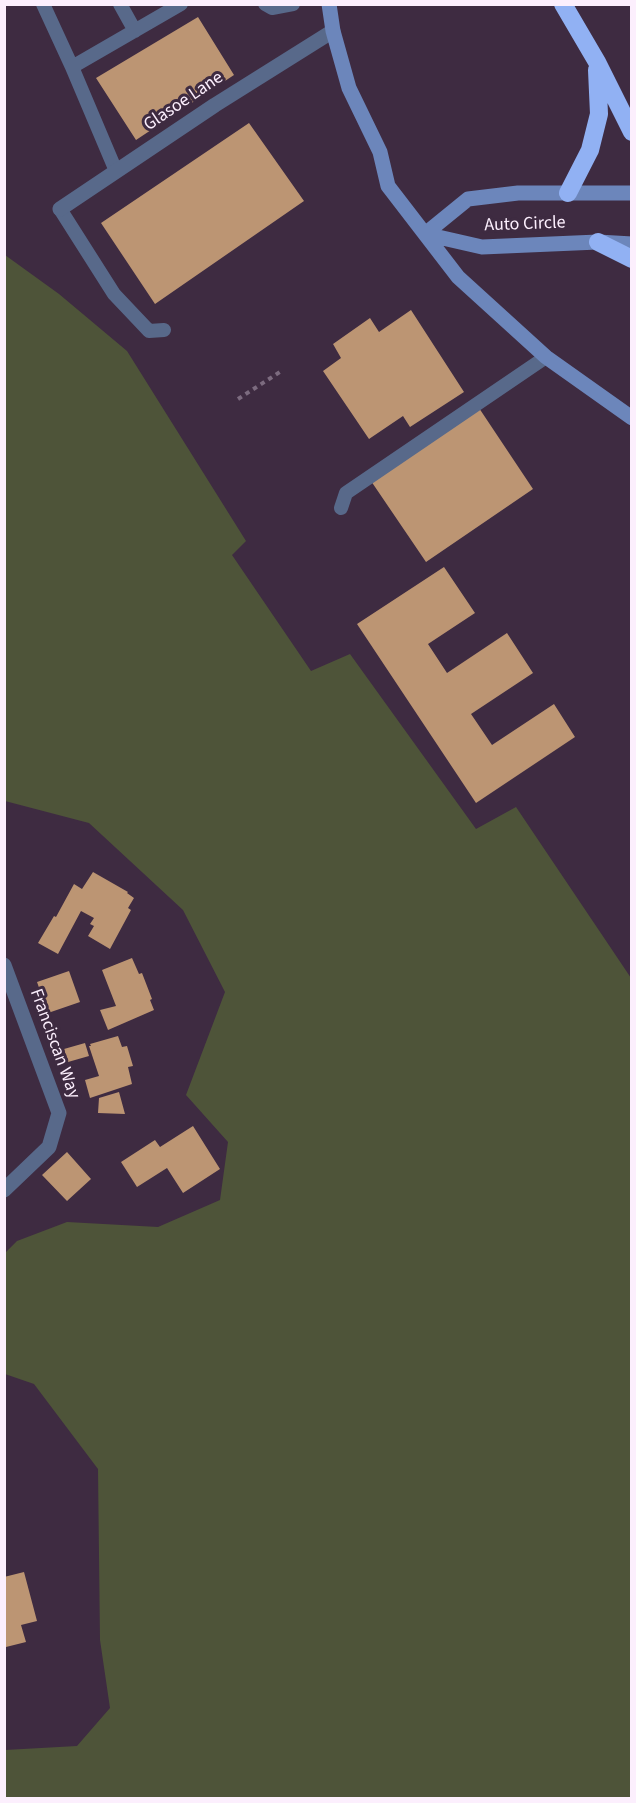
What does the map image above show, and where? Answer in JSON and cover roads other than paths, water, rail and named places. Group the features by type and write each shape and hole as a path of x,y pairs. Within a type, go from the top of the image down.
{"highway":[{"path":"563,4 597,62 632,132"},
{"path":"568,193 590,150 599,114 597,62"},
{"path":"598,242 632,259"}],"street":[{"path":"329,4 333,31 349,88 380,152 388,186 458,278 546,357 609,404 632,418"},
{"name":"Glasoe Lane","path":"60,209 214,105 333,31"},
{"name":"Auto Circle","path":"425,234 468,199 518,193 632,193"},
{"name":"Auto Circle","path":"425,234 482,247 598,242 632,244"},
{"name":"Franciscan Way","path":"4,965 59,1113 49,1147 4,1190"}],"lane":[{"path":"43,4 116,171"},
{"path":"120,4 135,31"},
{"path":"72,67 181,4"},
{"path":"265,4 272,9 293,4"},
{"path":"60,209 114,294 149,331 164,330"},
{"path":"341,508 346,493 546,357"}]}
